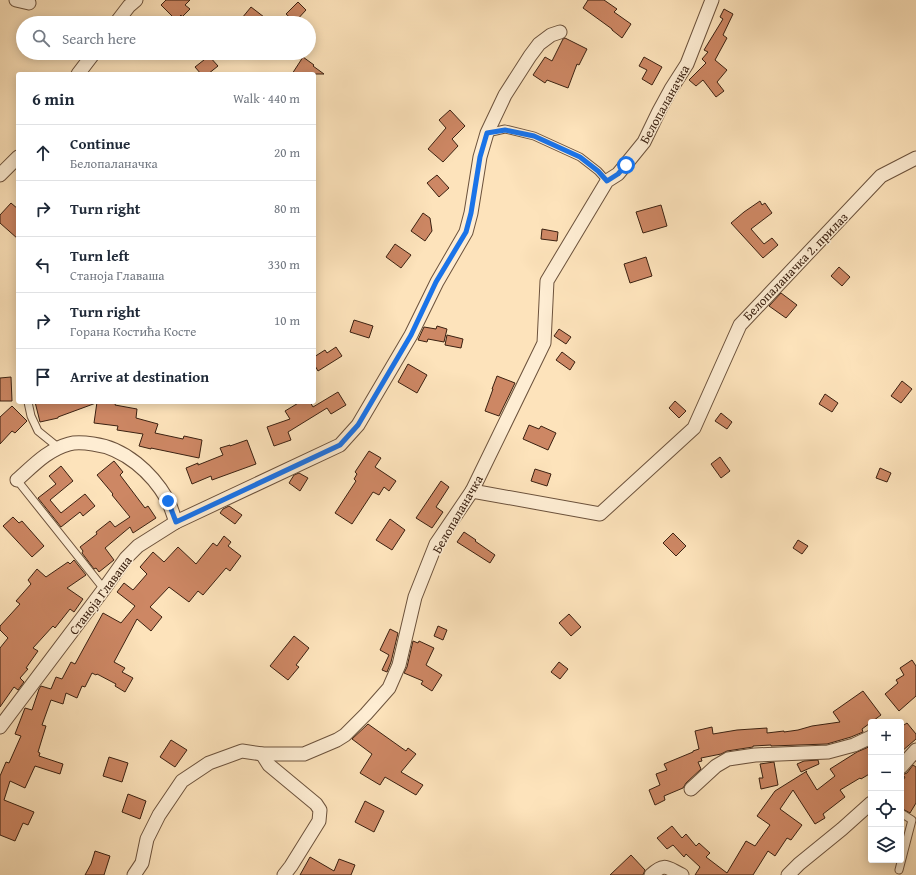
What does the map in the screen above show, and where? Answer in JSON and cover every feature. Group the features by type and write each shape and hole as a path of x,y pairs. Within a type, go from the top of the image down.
{"street":[{"path":"16,0 29,4"},
{"path":"121,16 136,0"},
{"name":"Белопаланачка","path":"134,875 142,869 147,839 159,815 182,781 209,763 242,751 262,754 304,754 337,740 345,735 366,714 389,688 399,665 415,597 436,544 472,491 544,343 547,281 607,181 618,174 644,142 659,110 687,64 712,0"},
{"name":"Станоја Главаша","path":"0,727 126,558 138,546 176,522 340,445 358,425 411,335 436,282 466,232 471,213 480,157 487,133 505,95 539,44 551,35 560,32"},
{"path":"80,72 89,60"},
{"name":"Белопаланачка 2. прилаз","path":"472,491 600,514 694,428 740,325 881,176 916,158"},
{"path":"0,176 16,159"},
{"path":"17,480 48,453 70,443 100,445 116,451 144,470 157,484 168,501 176,522"},
{"path":"691,789 716,766 728,759 755,755 828,752 854,745 868,738"},
{"path":"904,761 916,750"},
{"path":"262,754 269,765 316,804 320,810 319,821 284,875"},
{"path":"788,875 868,806"},
{"path":"651,875 662,867 667,867 682,875"}],"lane":[{"path":"487,133 505,130 534,136 580,157 598,171 607,181"},
{"path":"28,404 30,416 38,431 59,448"},
{"path":"17,480 104,589"},
{"path":"899,870 912,820 904,815"}],"building":[{"path":"166,0 190,0 185,5 190,9 183,16 172,16 161,5"},
{"path":"588,0 604,0 617,9 614,12 631,24 622,38 583,8"},
{"path":"298,2 306,10 300,16 288,16 286,14"},
{"path":"251,7 263,16 244,16"},
{"path":"724,9 733,14 723,35 727,38 715,60 727,70 717,82 724,91 716,97 703,80 696,86 689,80 706,63 702,59 708,52 704,50 723,19 720,17"},
{"path":"565,38 587,49 579,65 577,64 568,88 547,80 545,83 533,75 545,57 552,61 563,39"},
{"path":"644,57 662,67 652,85 642,79 647,70 639,66"},
{"path":"204,60 213,60 218,66 210,72 199,72 195,67"},
{"path":"301,60 307,60 324,74 316,74 316,72 293,72"},
{"path":"450,110 465,126 452,139 458,146 443,162 428,149 446,128 439,120"},
{"path":"437,175 449,188 439,197 427,183"},
{"path":"760,201 762,205 765,203 772,213 751,229 764,244 772,238 778,245 763,258 731,223"},
{"path":"11,203 16,207 16,237 0,223 0,215"},
{"path":"661,205 667,226 643,233 636,212"},
{"path":"423,213 430,218 432,231 425,241 411,231"},
{"path":"542,229 558,232 557,241 541,239"},
{"path":"395,244 411,255 401,268 386,257"},
{"path":"646,257 652,276 630,283 624,264"},
{"path":"839,267 850,277 842,286 831,276"},
{"path":"781,293 797,305 786,318 769,306"},
{"path":"354,320 373,326 369,338 350,332"},
{"path":"437,326 447,329 444,342 428,339 427,342 418,340 424,327 436,329"},
{"path":"559,329 571,337 566,344 554,336"},
{"path":"447,335 463,339 461,348 445,345"},
{"path":"336,347 342,356 318,371 316,368 316,356 325,350 327,353"},
{"path":"562,352 575,362 570,370 556,360"},
{"path":"408,364 427,375 417,393 398,382"},
{"path":"497,376 515,383 499,416 485,411"},
{"path":"11,377 12,401 0,401 0,378"},
{"path":"902,381 912,389 901,403 891,396"},
{"path":"338,392 346,405 331,414 327,408 288,432 291,440 274,446 267,427 290,419 285,411 297,404 311,404 313,407"},
{"path":"825,394 838,403 832,412 819,404"},
{"path":"675,401 686,411 679,418 669,408"},
{"path":"36,404 93,404 58,418 40,422"},
{"path":"97,404 115,404 137,409 136,418 158,424 155,433 183,439 184,436 202,440 199,458 139,446 143,434 117,430 118,426 94,423"},
{"path":"12,406 27,421 15,433 12,431 0,444 0,417"},
{"path":"721,413 732,422 727,429 715,421"},
{"path":"529,425 539,429 541,426 556,433 548,450 523,439"},
{"path":"247,440 256,464 212,480 211,476 192,484 186,468 223,455 220,448"},
{"path":"369,451 381,458 375,467 396,481 389,491 384,487 379,495 373,492 352,524 335,513 356,481 354,479 357,474 355,472"},
{"path":"720,457 730,471 721,478 711,464"},
{"path":"114,461 123,472 120,475 145,508 148,506 156,518 133,533 130,527 105,548 114,560 99,572 96,568 94,569 82,553 83,551 80,547 97,534 96,532 110,521 115,527 130,517 97,475"},
{"path":"61,466 73,481 50,500 61,513 85,494 95,506 83,516 80,512 61,527 38,498 56,484 49,476"},
{"path":"880,468 891,473 887,482 876,478"},
{"path":"535,469 551,474 547,486 531,481"},
{"path":"299,473 308,478 300,491 289,483 294,475"},
{"path":"441,481 449,487 436,507 443,512 432,528 416,518"},
{"path":"229,506 242,515 235,524 220,513 223,509"},
{"path":"13,517 19,523 22,521 44,546 32,557 3,526"},
{"path":"390,519 405,530 392,550 376,540"},
{"path":"464,532 495,555 490,563 457,542"},
{"path":"673,533 686,546 676,556 663,543"},
{"path":"224,536 231,542 228,546 241,556 230,571 226,568 203,595 198,591 189,602 169,587 150,607 162,617 151,631 137,619 114,662 125,668 122,672 133,678 125,692 115,686 116,684 92,673 85,687 82,686 77,698 66,693 63,704 51,700 42,725 46,726 38,752 40,753 39,756 63,764 60,774 35,766 25,788 10,781 4,800 34,812 28,825 23,823 15,841 0,835 0,776 6,762 9,763 21,736 15,734 25,708 32,710 41,686 51,689 56,677 62,679 71,662 75,664 103,613 121,623 135,606 117,592 124,583 133,590 147,574 140,567 153,552 164,562 178,547 196,564 213,543 217,546"},
{"path":"798,540 808,546 802,554 793,548"},
{"path":"74,560 86,575 67,588 83,599 74,612 70,609 55,628 53,626 33,648 38,651 26,668 28,669 20,678 24,682 18,690 14,687 0,707 0,648 8,638 0,630 0,626 20,604 16,601 31,584 28,580 37,569 46,577 68,562 70,564"},
{"path":"569,614 581,627 571,636 559,623"},
{"path":"438,626 447,630 443,640 434,636"},
{"path":"390,629 398,633 387,672 382,670 389,655 380,650"},
{"path":"294,636 309,648 296,665 299,667 288,680 270,666"},
{"path":"413,641 418,643 419,641 434,648 426,665 442,675 432,691 421,684 423,681 404,673 407,667"},
{"path":"912,660 916,666 916,696 899,711 885,694 898,683 896,680 904,675 900,668"},
{"path":"559,662 568,669 560,679 551,672"},
{"path":"863,691 881,715 876,719 868,719 868,725 862,729 863,732 827,744 753,746 701,758 702,761 698,762 701,769 686,783 683,788 664,796 665,800 655,805 649,790 660,785 656,774 667,770 664,764 699,749 695,731 712,727 713,734 737,730 767,728 767,733 784,732 840,722 833,712"},
{"path":"907,723 916,734 916,739 904,749 904,725"},
{"path":"368,724 406,751 408,748 416,754 401,772 423,785 416,795 385,777 380,785 360,773 372,754 352,739"},
{"path":"171,740 187,750 175,767 160,757"},
{"path":"868,747 868,775 840,790 845,797 823,814 825,818 815,824 793,790 780,809 802,825 791,840 787,838 775,856 768,851 753,875 695,875 700,867 686,854 684,857 673,845 667,849 657,838 672,826 682,838 686,834 696,846 699,843 710,853 706,857 727,873 746,841 755,846 770,825 757,816 775,791 807,771 806,772 817,790 835,776 830,769 857,752"},
{"path":"109,757 128,763 122,782 103,776"},
{"path":"818,760 819,764 801,772 797,764 804,761"},
{"path":"774,762 778,785 761,789 759,778 763,778 760,764"},
{"path":"913,765 916,767 916,803 910,813 904,810 904,774 907,773"},
{"path":"128,794 146,801 140,819 122,812"},
{"path":"365,801 384,811 374,832 355,822"},
{"path":"95,851 110,856 104,875 85,875 91,864"},
{"path":"631,855 645,870 643,875 610,875"},
{"path":"310,857 334,871 339,859 355,865 351,875 300,875"}],"route":[{"path":"168,501 176,522 340,445 358,425 411,335 436,282 466,232 471,213 480,157 487,133 505,130 534,136 580,157 598,171 607,181 618,174 626,165"}]}
